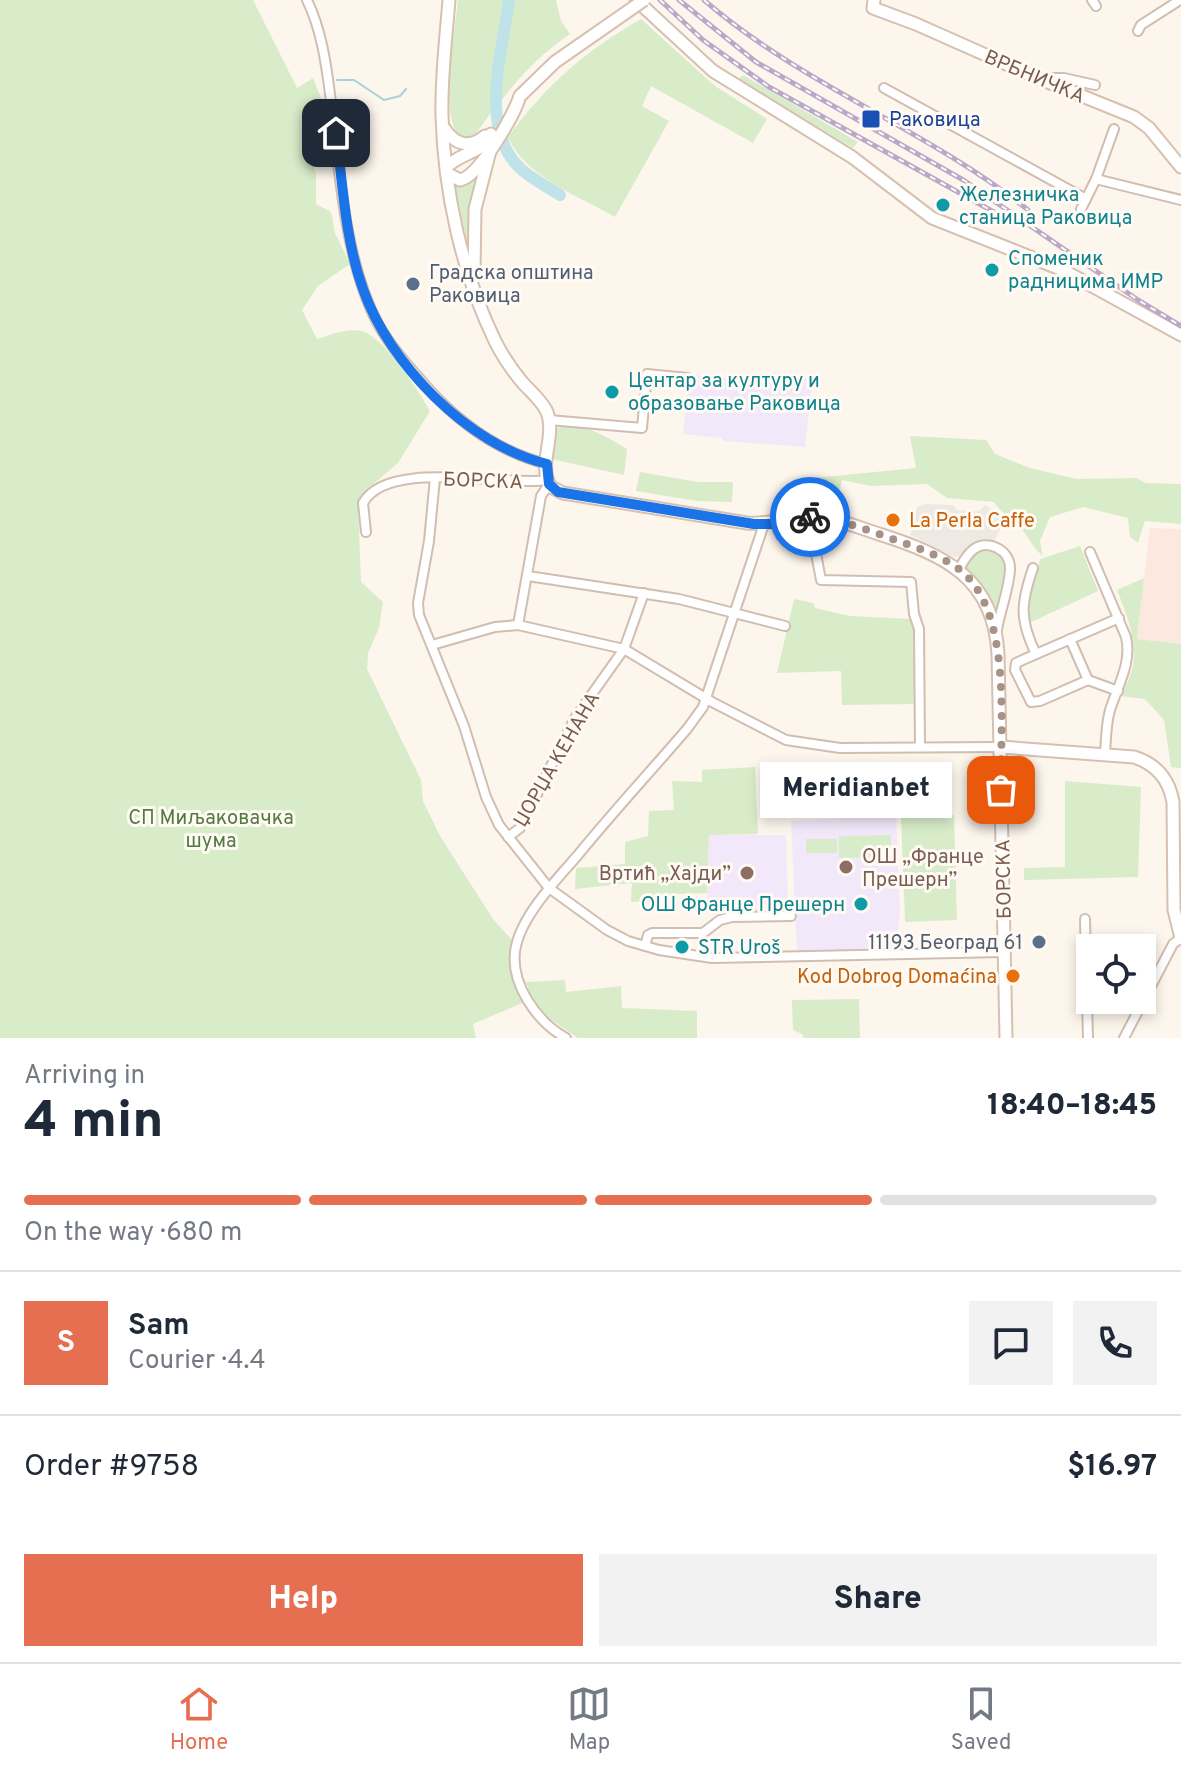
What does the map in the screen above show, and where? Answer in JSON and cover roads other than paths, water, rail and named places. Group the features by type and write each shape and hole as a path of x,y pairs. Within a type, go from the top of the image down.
{"main road":[{"path":"449,0 443,124 459,239 476,293 499,348 544,407 549,420 548,482"},
{"path":"636,0 713,71 843,151 932,218 1063,270 1181,335"},
{"path":"447,170 457,158 481,148 510,105 555,62 644,0"},
{"name":"ВРБНИЧКА","path":"873,4 1141,121 1181,167"},
{"path":"447,170 460,180 469,177 490,151 520,96"},
{"path":"443,124 452,138 466,145 477,142 492,131"},
{"path":"476,293 474,227 478,194 490,151"},
{"name":"БОРСКА","path":"548,482 563,493 764,524 809,517 827,518 910,545 959,569 982,597 996,634 1006,1038"},
{"path":"1000,747 1134,757 1160,773 1170,789 1174,814 1174,917 1181,938"}],"street":[{"path":"307,0 329,78 343,196 353,250 362,287 379,325 407,365 461,421 508,450 547,464"},
{"path":"1139,28 1180,0"},
{"path":"1039,79 1064,78 1095,85"},
{"path":"884,88 1086,199"},
{"path":"1081,209 1096,179 1114,129"},
{"path":"1096,179 1181,200"},
{"path":"549,420 642,428 647,374 688,378"},
{"name":"БОРСКА","path":"366,532 362,506 364,499 372,490 387,483 483,477 548,482"},
{"path":"435,478 418,608 464,726 490,808 508,837 549,888 607,930 645,946 684,955 712,958 1004,952"},
{"path":"518,625 541,496 548,482"},
{"path":"809,517 821,580 911,582 914,614 919,629 920,747"},
{"path":"566,1038 532,1008 521,984 515,959 520,936 549,888 687,729 707,699 764,524"},
{"path":"959,569 968,554 980,546 998,548 1008,558 1010,570 996,634"},
{"path":"1090,552 1119,618 1128,647 1126,664 1108,717 1105,754"},
{"path":"1033,568 1024,596 1023,616 1036,654"},
{"path":"528,576 694,602 785,626"},
{"name":"ЏОРЏА КЕНАНА","path":"508,837 520,828 575,718 624,649 644,593"},
{"path":"1118,691 1088,680 1040,701 1028,701 1015,667 1016,663 1119,618"},
{"path":"432,645 495,627 518,625 624,649 707,699 786,740 840,748 1000,747"},
{"path":"1070,639 1088,680"},
{"path":"645,946 648,935 652,933 703,933 720,920 732,917 791,916"},
{"path":"1085,919 1088,1038"},
{"path":"1124,1038 1173,944 1181,938"}],"waterway":[{"path":"509,0 496,87 499,131 519,167 560,195"},
{"path":"337,80 354,80 384,100 400,96 406,89"}],"railway":[{"path":"660,0 703,40 769,87 1010,221"},
{"path":"679,0 756,62 965,181 1181,326"},
{"path":"704,0 782,57 948,155 1028,210"}],"place":[{"name":"Раковица","path":"871,119"},
{"name":"Железничка станица Раковица","path":"943,205"},
{"name":"Споменик радницима ИМР","path":"992,270"},
{"name":"Градска општина Раковица","path":"413,284"},
{"name":"Центар за културу и образовање Раковица","path":"612,392"},
{"name":"La Perla Caffe","path":"893,520"},
{"name":"Meridianbet","path":"1001,790"},
{"name":"ОШ „Франце Прешерн”","path":"846,867"},
{"name":"Вртић „Хајди”","path":"747,873"},
{"name":"ОШ Франце Прешерн","path":"861,904"},
{"name":"11193 Београд 61","path":"1039,942"},
{"name":"STR Uroš","path":"682,947"},
{"name":"Kod Dobrog Domaćina","path":"1013,976"}],"park label":[{"name":"СП Миљаковачка шума","path":"211,828"}]}
